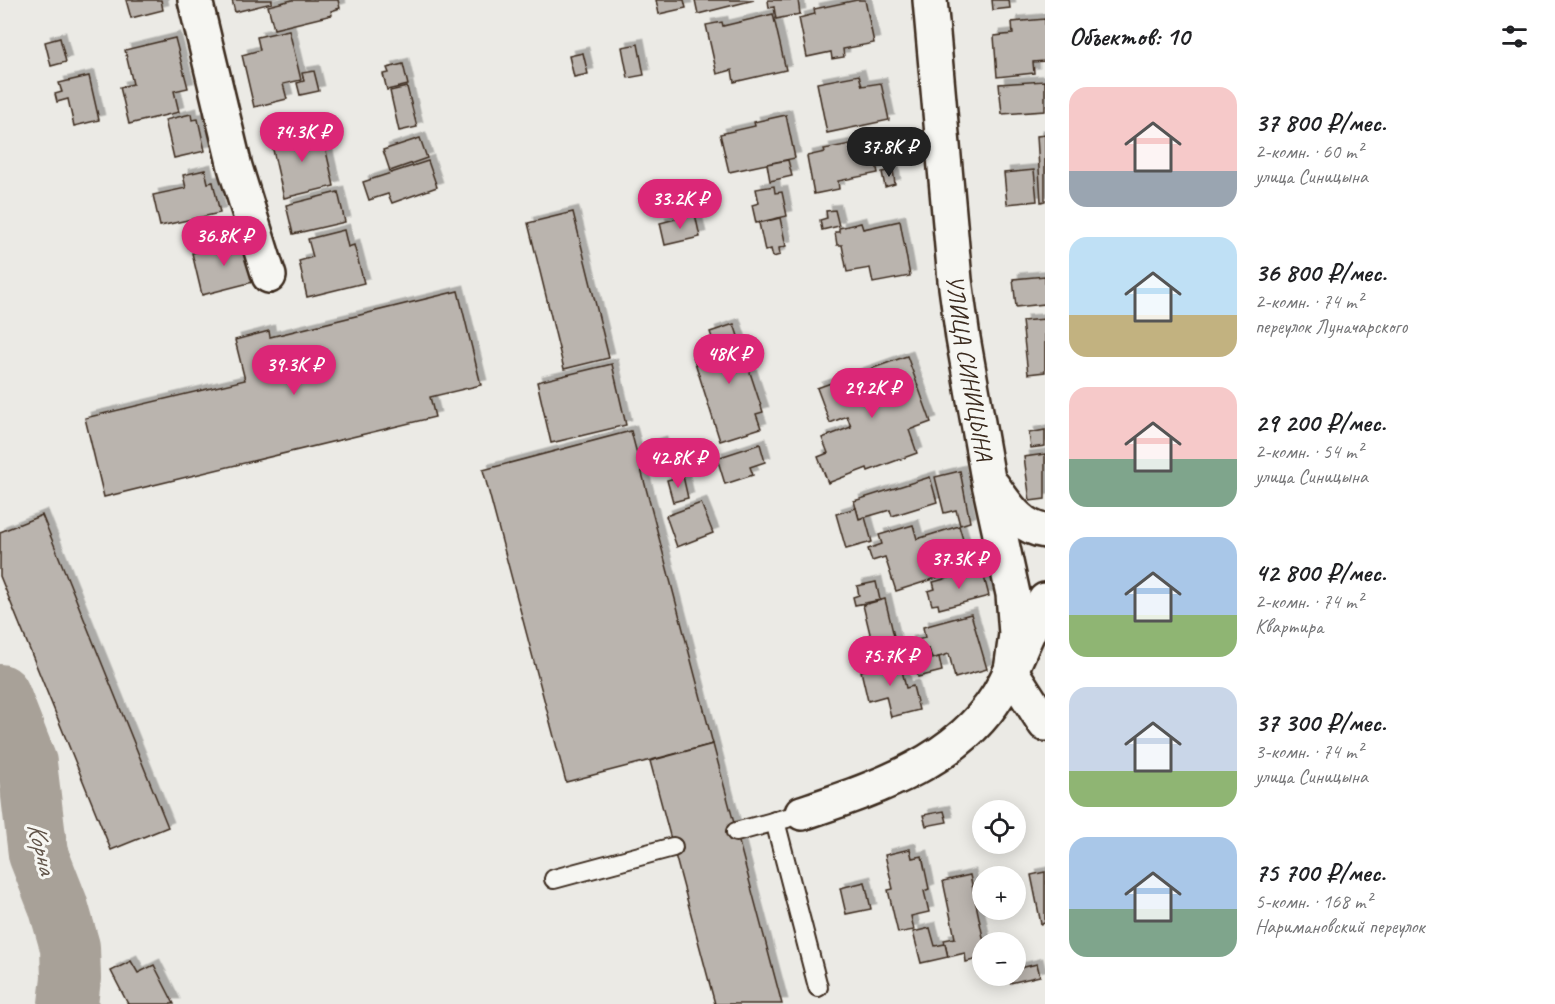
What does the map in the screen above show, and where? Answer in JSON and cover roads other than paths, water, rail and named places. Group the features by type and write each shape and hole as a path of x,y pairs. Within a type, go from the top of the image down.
{"street":[{"path":"195,0 235,167 269,276"},
{"name":"УЛИЦА СИНИЦЫНА","path":"930,0 955,280 963,338 988,479 1016,613 1016,634 1011,671"},
{"path":"988,479 1021,521 1035,529 1045,531"},
{"path":"789,817 853,796 902,774 952,745 987,712 1011,671 1028,631 1045,600"},
{"path":"1011,671 1045,724"}],"lane":[{"path":"736,832 789,817 818,987"},
{"path":"554,879 673,847"}],"waterway":[{"name":"Корна","path":"0,694 27,763 38,854 58,905 70,947 71,978 68,1004"}]}
